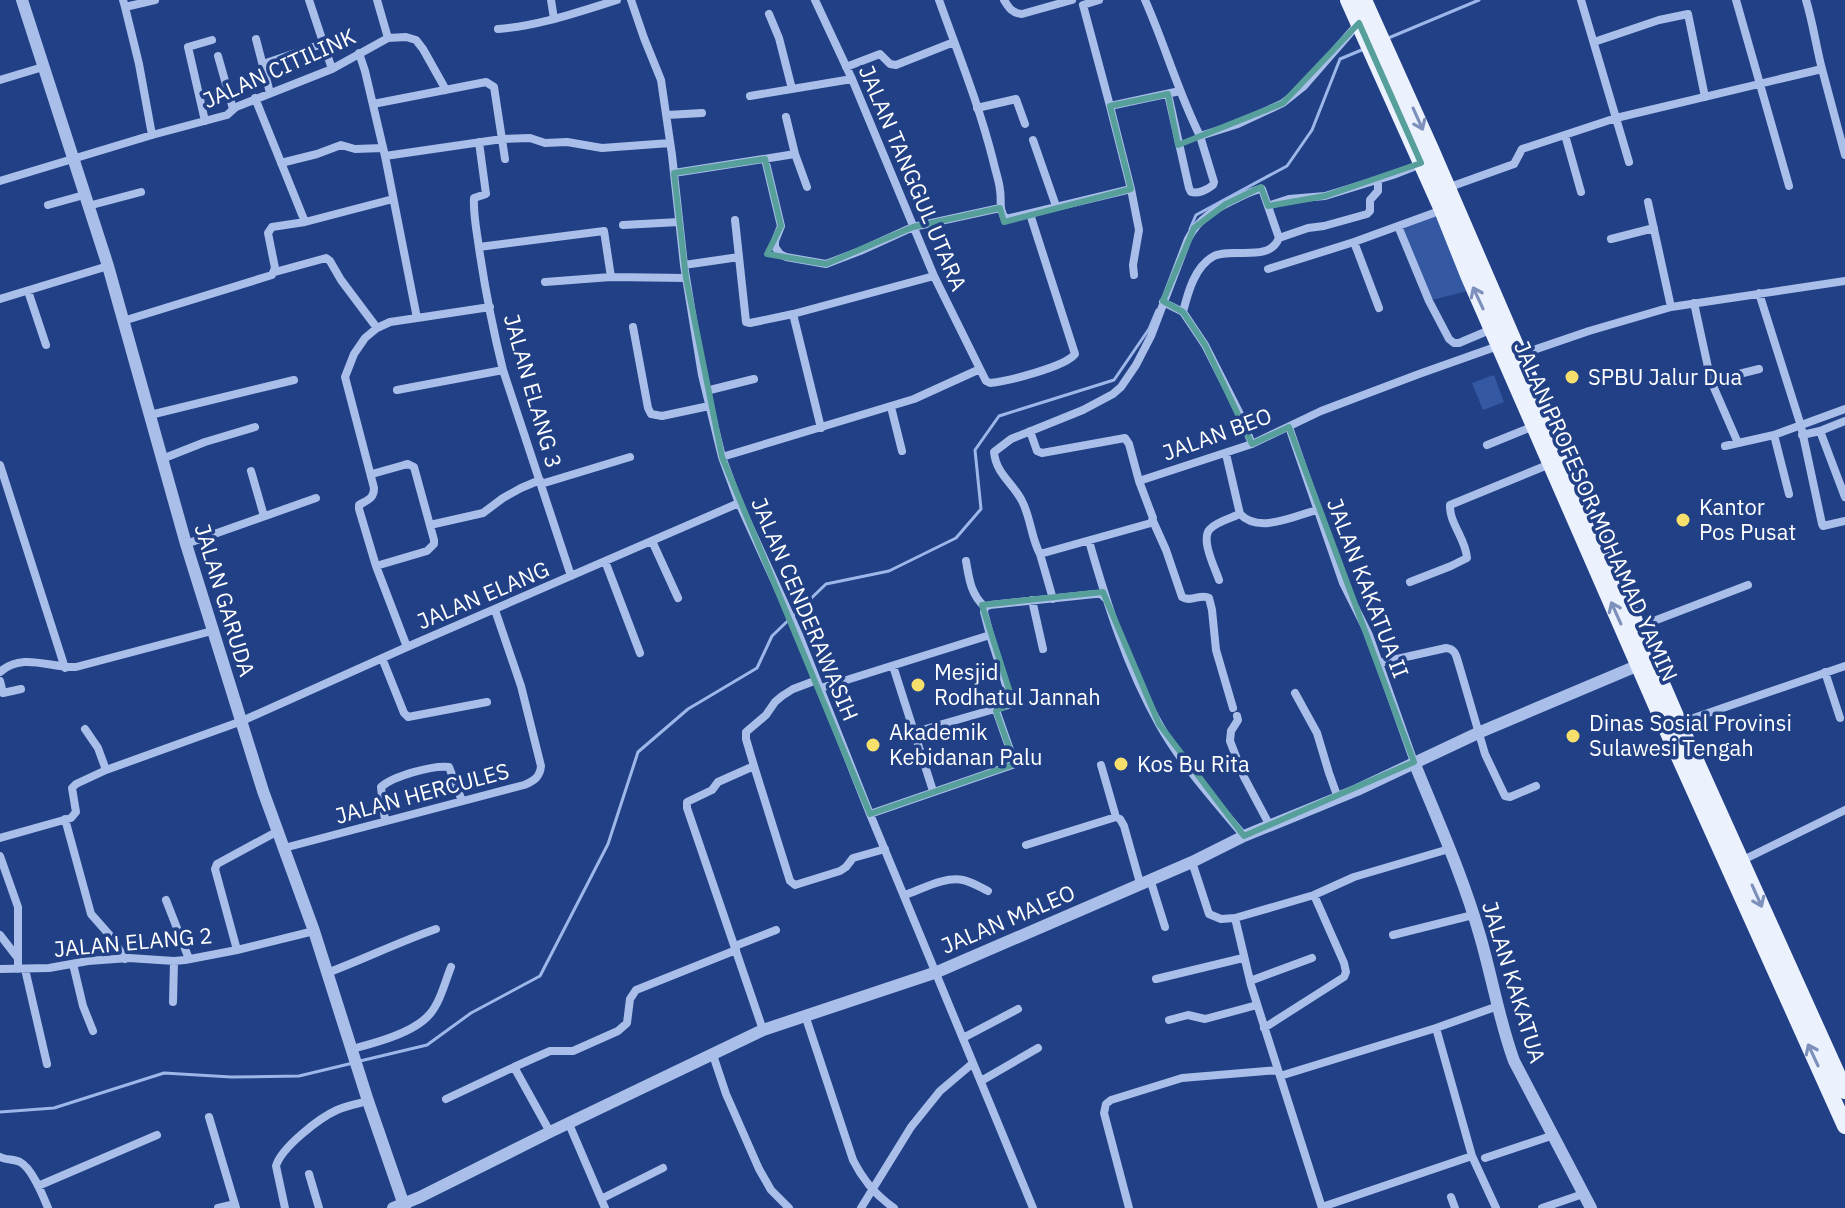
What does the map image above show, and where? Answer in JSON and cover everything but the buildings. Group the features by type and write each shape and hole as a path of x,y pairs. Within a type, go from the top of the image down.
{"main road":[{"name":"JALAN PROFESOR MOHAMAD YAMIN","path":"1348,0 1379,51 1468,275 1639,665 1795,996 1845,1091"},
{"name":"JALAN PROFESOR MOHAMAD YAMIN","path":"1364,0 1365,26"},
{"name":"JALAN PROFESOR MOHAMAD YAMIN","path":"1423,156 1447,188 1741,861 1845,1126"}],"street":[{"name":"JALAN GARUDA","path":"22,0 108,266 212,631 263,791 314,931 401,1207"},
{"path":"152,135 124,4 155,0"},
{"path":"309,0 332,69"},
{"path":"377,0 388,38"},
{"path":"551,0 554,19"},
{"path":"498,29 554,19 617,0"},
{"name":"JALAN CENDERAWASIH","path":"631,0 661,80 686,278 709,406 722,457 739,503 799,635 1033,1208"},
{"name":"JALAN TANGGUL UTARA","path":"815,0 852,79 913,227 930,277 974,371"},
{"path":"939,0 977,108 999,182 1000,208 1006,219 1131,189"},
{"path":"1004,0 1010,9 1022,14 1099,0"},
{"path":"1145,0 1200,136 1214,182 1207,189 1194,193 1189,188 1168,94"},
{"path":"1581,0 1629,162"},
{"path":"1736,0 1789,186"},
{"path":"1806,0 1845,155"},
{"path":"1076,2 1110,106 1131,189 1139,230 1134,275"},
{"path":"769,14 779,38 792,89"},
{"path":"1594,42 1659,20 1688,14 1705,97"},
{"path":"1200,136 1238,124 1283,103 1365,26"},
{"name":"JALAN CITILINK","path":"0,181 227,115 255,98 332,69 388,38 416,40 446,90"},
{"path":"256,39 270,93"},
{"path":"205,121 188,47 212,40"},
{"path":"846,67 880,54 890,64 896,65 954,42"},
{"path":"263,64 322,44"},
{"path":"359,53 384,152 417,318"},
{"path":"218,56 233,109"},
{"path":"0,80 43,67"},
{"path":"1447,188 1514,164 1522,149 1616,118 1822,69"},
{"path":"750,96 852,79"},
{"path":"373,104 486,82 493,85 505,159"},
{"path":"1110,106 1180,91"},
{"path":"255,98 305,222"},
{"path":"977,108 1016,99 1025,124"},
{"path":"1834,112 1845,109"},
{"path":"667,115 702,113"},
{"path":"786,117 807,187"},
{"path":"1565,135 1581,192"},
{"path":"281,163 341,145 384,152 530,138 545,143 567,142 602,148 670,143"},
{"path":"1033,140 1056,206"},
{"name":"JALAN ELANG 3","path":"479,142 486,194 474,198 474,212 503,370 571,576"},
{"path":"674,173 795,154"},
{"path":"1268,206 1289,199 1325,196 1378,180 1423,156"},
{"path":"765,159 781,226 775,247 786,257 826,264 913,227 1000,208"},
{"path":"1183,312 1193,282 1206,262 1214,256 1268,249 1279,238 1367,214 1370,200 1378,191 1378,180"},
{"path":"1053,599 1029,514 1017,492 1002,476 994,452 1011,439 1083,410 1121,387 1151,336 1188,239 1202,219 1259,188 1263,191 1279,238"},
{"path":"48,205 141,192"},
{"path":"275,272 268,233 272,227 305,222 393,199"},
{"path":"1648,202 1671,307"},
{"path":"1268,269 1442,210"},
{"path":"722,457 891,407 974,371 986,381 995,383 1070,360 1075,354 1030,214"},
{"path":"735,220 746,322 793,314 930,277"},
{"path":"623,225 679,222"},
{"path":"1398,226 1429,301 1449,339 1459,343 1492,329"},
{"path":"1611,239 1654,228"},
{"path":"479,247 604,231 611,277"},
{"path":"1354,242 1379,308"},
{"path":"684,265 739,257"},
{"path":"123,321 326,258 377,328"},
{"path":"0,299 108,266"},
{"path":"545,282 611,277 686,278"},
{"path":"1518,355 1671,307 1845,281"},
{"path":"28,291 46,345"},
{"path":"1759,293 1802,430 1822,524 1845,521"},
{"path":"1163,302 1183,312 1211,357 1252,444"},
{"path":"1694,303 1711,381 1738,443"},
{"path":"407,647 376,566 358,506 374,494 372,474 345,377 354,354 377,328 390,322 490,307"},
{"path":"793,314 821,428"},
{"path":"633,327 651,414 662,416 709,406"},
{"name":"JALAN BEO","path":"1270,826 1244,777 1230,741 1238,720 1216,650 1211,603 1207,596 1188,600 1182,597 1139,481 1226,454 1321,411 1499,346"},
{"path":"1711,381 1759,369"},
{"path":"397,390 503,370"},
{"path":"706,391 754,379"},
{"path":"150,415 294,380"},
{"path":"891,407 902,451"},
{"path":"1802,430 1845,409"},
{"path":"1725,446 1802,430 1820,431 1845,421"},
{"path":"1487,445 1534,425"},
{"path":"162,459 255,427"},
{"name":"JALAN KAKATUA II","path":"1289,427 1343,583 1369,635 1414,762"},
{"path":"1030,431 1037,451 1042,453 1125,438 1139,481"},
{"path":"1820,431 1840,471 1845,497"},
{"path":"1774,435 1789,494"},
{"path":"1226,454 1240,514 1249,522 1266,523 1317,510"},
{"path":"430,525 483,513 521,488 630,457"},
{"path":"1410,582 1466,560 1466,550 1450,505 1551,463"},
{"path":"0,465 65,668"},
{"path":"372,474 404,465 414,467 434,544 430,549 376,566"},
{"path":"251,471 264,516"},
{"path":"186,544 316,498"},
{"name":"JALAN ELANG","path":"65,819 76,812 72,788 106,770 242,721 739,503"},
{"path":"1219,580 1206,544 1206,534 1210,528 1240,514"},
{"path":"1040,554 1153,521"},
{"path":"652,541 678,598"},
{"path":"1089,541 1105,599 1138,683 1159,724 1193,774 1244,836"},
{"path":"605,561 640,653"},
{"path":"966,561 972,590 985,607"},
{"path":"1638,627 1748,585"},
{"path":"985,607 1095,594 1101,594 1105,599"},
{"path":"1032,600 1043,649"},
{"path":"915,732 1011,706 1013,702 990,635 985,607"},
{"name":"JALAN HERCULES","path":"284,848 524,785 540,774 541,766 521,686 495,610"},
{"path":"0,658 4,669 27,661 76,667 212,631"},
{"path":"885,849 853,858 840,871 791,884 746,732 793,689 893,666 990,635"},
{"path":"1379,663 1452,649 1485,754 1505,796 1510,797 1536,786"},
{"path":"382,658 408,717 487,702"},
{"name":"JALAN MALEO","path":"401,1207 763,1030 937,972 1639,665"},
{"path":"893,666 933,791"},
{"path":"1679,723 1845,666"},
{"path":"1825,672 1840,718"},
{"path":"0,681 3,693 21,689"},
{"path":"1295,693 1317,733 1338,798"},
{"path":"996,710 1015,764"},
{"path":"85,729 98,748 106,770"},
{"path":"870,814 1027,760"},
{"name":"JALAN KAKATUA","path":"1414,762 1473,915 1514,1061 1591,1208"},
{"path":"1101,765 1116,817 1124,826 1137,866 1165,927"},
{"path":"754,766 718,782 712,790 689,800 687,805 763,1030"},
{"path":"385,821 381,787 384,783 436,767 449,767 462,801"},
{"path":"1741,861 1845,810"},
{"path":"1026,845 1116,817"},
{"path":"0,838 65,819 91,914 113,939 125,959"},
{"path":"237,950 215,869 217,864 278,831"},
{"path":"1192,862 1209,914 1221,919 1235,918 1314,895 1341,881 1449,849"},
{"path":"0,856 19,912 17,957"},
{"path":"905,895 958,879 988,891"},
{"path":"1264,1028 1346,974 1314,895"},
{"path":"166,900 189,959"},
{"path":"1393,935 1473,915"},
{"path":"1235,918 1246,969 1322,1207 1472,1156"},
{"path":"327,973 436,929"},
{"path":"446,1099 550,1051 573,1051 618,1031 627,1023 630,999 636,990 776,930"},
{"name":"JALAN ELANG 2","path":"0,969 49,968 125,959 174,961 237,950 314,931"},
{"path":"0,935 17,957 47,1064"},
{"path":"1156,979 1243,958"},
{"path":"1250,981 1312,958"},
{"path":"173,1002 174,961"},
{"path":"73,964 83,1006 93,1031"},
{"path":"353,1052 404,1031 427,1017 451,967"},
{"path":"1169,1020 1190,1015 1205,1019 1257,1005"},
{"path":"1129,1208 1104,1113 1106,1104 1182,1078 1279,1073 1436,1028 1498,1006"},
{"path":"963,1038 1018,1009"},
{"path":"805,1015 861,1178 894,1208"},
{"path":"1436,1028 1472,1156 1496,1208"},
{"path":"981,1081 1038,1048"},
{"path":"713,1055 726,1094 759,1169 771,1190 789,1208"},
{"path":"861,1208 911,1127 951,1080 973,1063"},
{"path":"514,1067 550,1132"},
{"path":"285,1208 276,1166 287,1148 335,1111 368,1101"},
{"path":"209,1117 235,1206 218,1208"},
{"path":"569,1124 603,1203 663,1168"},
{"path":"38,1186 157,1135"},
{"path":"1485,1158 1554,1135"},
{"path":"0,1157 21,1163 38,1186 48,1208"},
{"path":"309,1174 319,1208"},
{"path":"1542,1208 1583,1194"},
{"path":"1451,1197 1455,1208"}],"highlighted area":[{"path":"1359,23 1421,163 1325,196 1268,206 1261,187 1226,204 1194,228 1163,301 1183,312 1205,345 1252,444 1289,427 1414,762 1244,836 1159,724 1103,592 982,605 1013,702 996,711 1015,764 870,814 722,457 686,278 674,173 765,159 781,226 767,254 826,264 913,227 1000,208 1004,222 1131,189 1110,106 1168,94 1178,145 1283,103"}],"shaded area":[{"path":"1456,211 1483,287 1432,300 1402,225"},
{"path":"1494,375 1504,402 1483,410 1472,383"}],"waterway":[{"path":"1386,39 1479,0"},
{"path":"1190,229 1196,215 1287,166 1312,130 1340,59 1364,49"},
{"path":"360,1061 427,1045 471,1013 540,976 608,844 638,752 688,709 757,668 772,636 826,584 889,571 956,538 981,509 975,450 999,416 1114,380 1149,329 1157,310"},
{"path":"0,1112 54,1108 164,1073 231,1077 299,1076 353,1063"}],"place":[{"name":"SPBU Jalur Dua","path":"1572,377"},
{"name":"Kantor Pos Pusat","path":"1683,520"},
{"name":"Mesjid Rodhatul Jannah","path":"918,685"},
{"name":"Dinas Sosial Provinsi Sulawesi Tengah","path":"1573,736"},
{"name":"Akademik Kebidanan Palu","path":"873,745"},
{"name":"Kos Bu Rita","path":"1121,764"}]}
